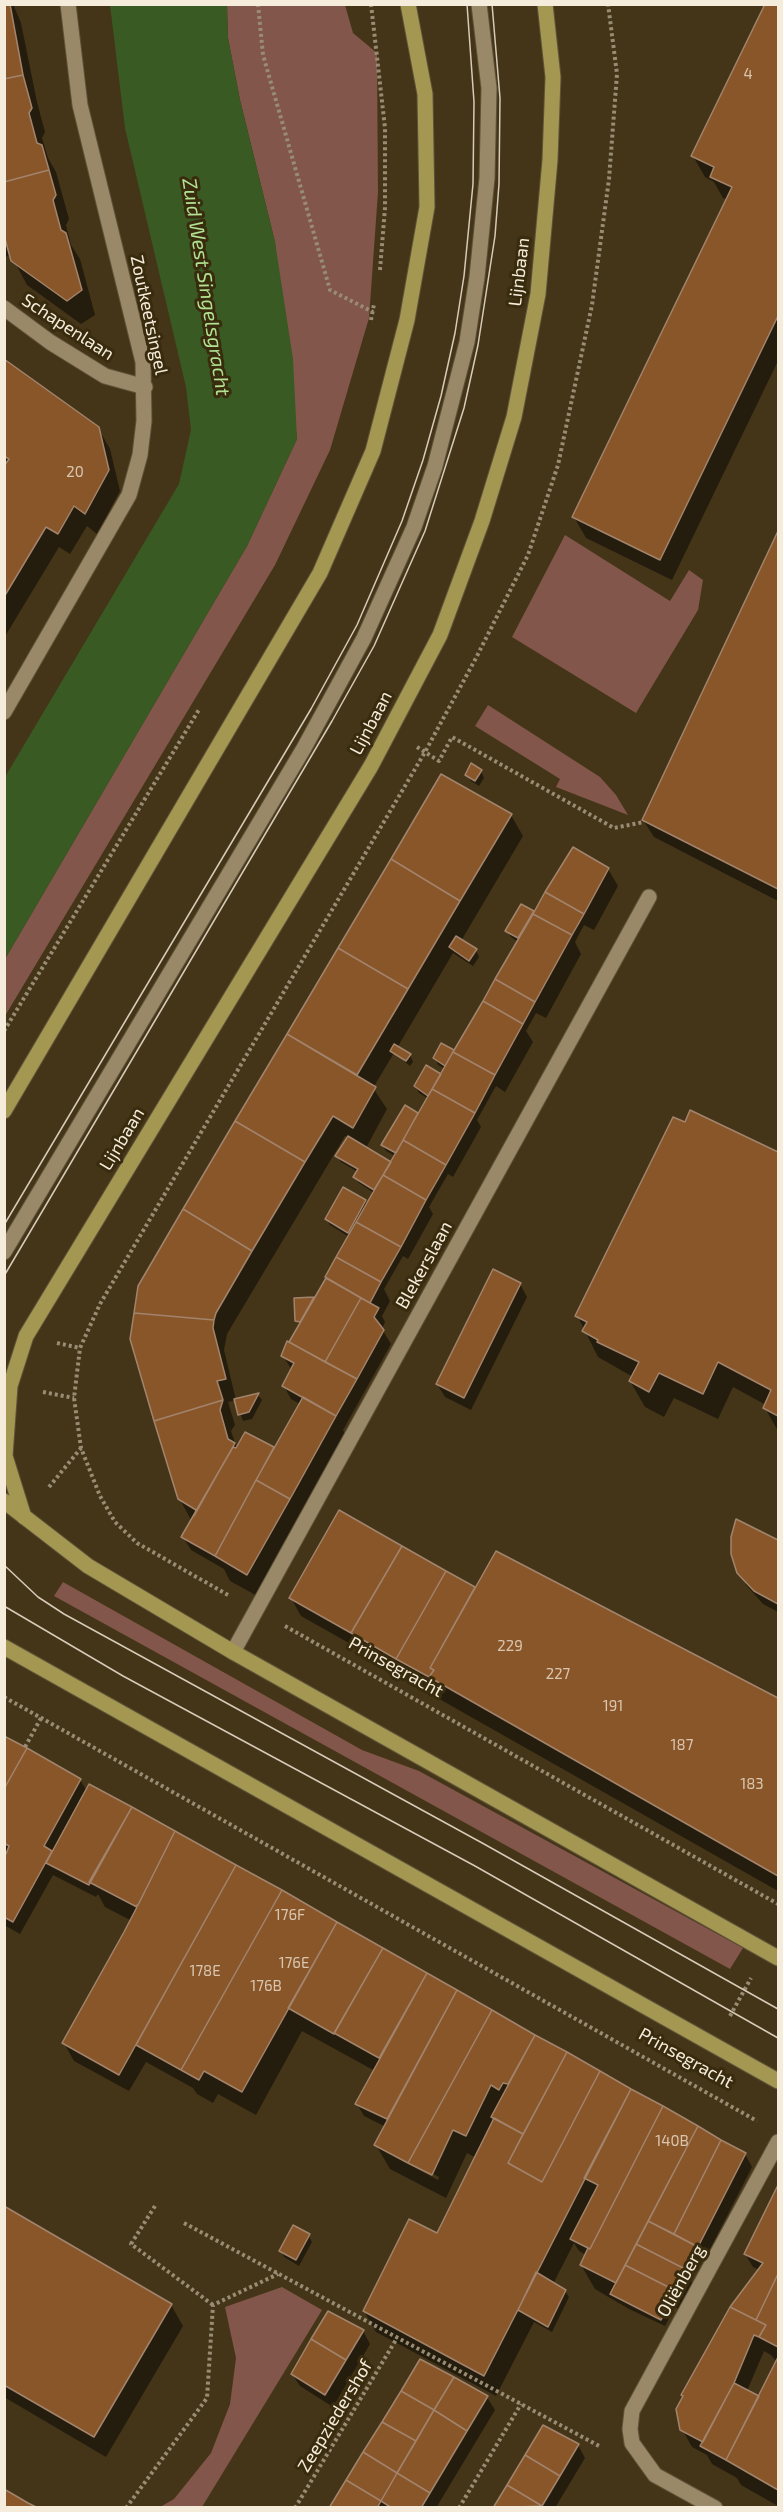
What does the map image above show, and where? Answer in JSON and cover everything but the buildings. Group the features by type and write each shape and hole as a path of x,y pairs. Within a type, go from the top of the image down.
{"main road":[{"path":"4,1111 320,573 373,451 407,320 427,207 425,94 408,4"},
{"name":"Lijnbaan","path":"4,1456 7,1389 26,1336 371,765 440,635 482,521 514,417 538,294 550,160 553,77 545,4"},
{"path":"4,1456 24,1517"},
{"path":"4,1502 88,1566 232,1652 772,1954"},
{"name":"Prinsegracht","path":"4,1647 778,2081"}],"street":[{"name":"Zoutkeetsingel","path":"4,712 129,495 140,455 145,387 143,362 80,105 68,4"},
{"path":"4,1252 304,748 364,638 414,527 435,466 464,354 477,277 487,178 489,88 479,4"},
{"name":"Schapenlaan","path":"4,308 50,342 105,376 145,387"},
{"name":"Blekerslaan","path":"232,1652 649,897"},
{"name":"Oliënberg","path":"715,2508 655,2475 632,2443 630,2429 632,2411 778,2142"}],"path":[{"path":"258,4 263,55 330,290 373,312"},
{"path":"370,4 385,128 385,208 379,278"},
{"path":"370,324 375,301"},
{"path":"4,1032 206,698"},
{"path":"425,752 439,761 452,736 614,828 644,822"},
{"name":"Prinsegracht","path":"74,1398 81,1448 100,1496 115,1522 136,1543 778,1904"},
{"name":"Prinsegracht","path":"4,1697 760,2122"},
{"path":"25,1747 41,1718"},
{"path":"694,2086 716,2045 772,1954"},
{"path":"155,2206 131,2244 213,2305"},
{"path":"184,2223 603,2448"},
{"path":"213,2305 278,2274"},
{"path":"126,2508 207,2398 213,2305"},
{"name":"Zeepziedershof","path":"295,2508 397,2338"},
{"path":"459,2508 521,2404"}],"shaded area":[{"path":"227,5 345,5 353,33 377,53 378,192 369,318 330,450 275,565 5,1016 5,959 247,546 297,439 275,242 240,100 228,38"},
{"path":"565,535 670,601 689,570 703,580 698,610 636,713 512,637"},
{"path":"488,705 600,777 616,795 628,815 556,787 560,779 475,726"},
{"path":"63,1582 362,1750 419,1771 743,1948 730,1969 54,1596"},
{"path":"282,2287 322,2310 202,2507 160,2507 174,2499 211,2453 230,2404 236,2358 225,2307"}],"water":[{"name":"Zuid West Singelsgracht","path":"110,5 227,5 228,38 240,100 275,242 293,359 297,439 247,546 5,959 5,777 179,484 191,430 186,387 125,128"}],"tram line":[{"path":"4,1225 311,709 357,625 402,521 423,460 441,396 455,333 464,276 473,184 474,102 467,4"},
{"path":"4,1276 332,721 374,646 425,531 464,408 478,345 495,236 499,184 500,98 492,4"},
{"path":"4,1565 38,1597 64,1614 484,1844 778,2009"},
{"path":"4,1606 123,1676 475,1866 778,2038"}]}
